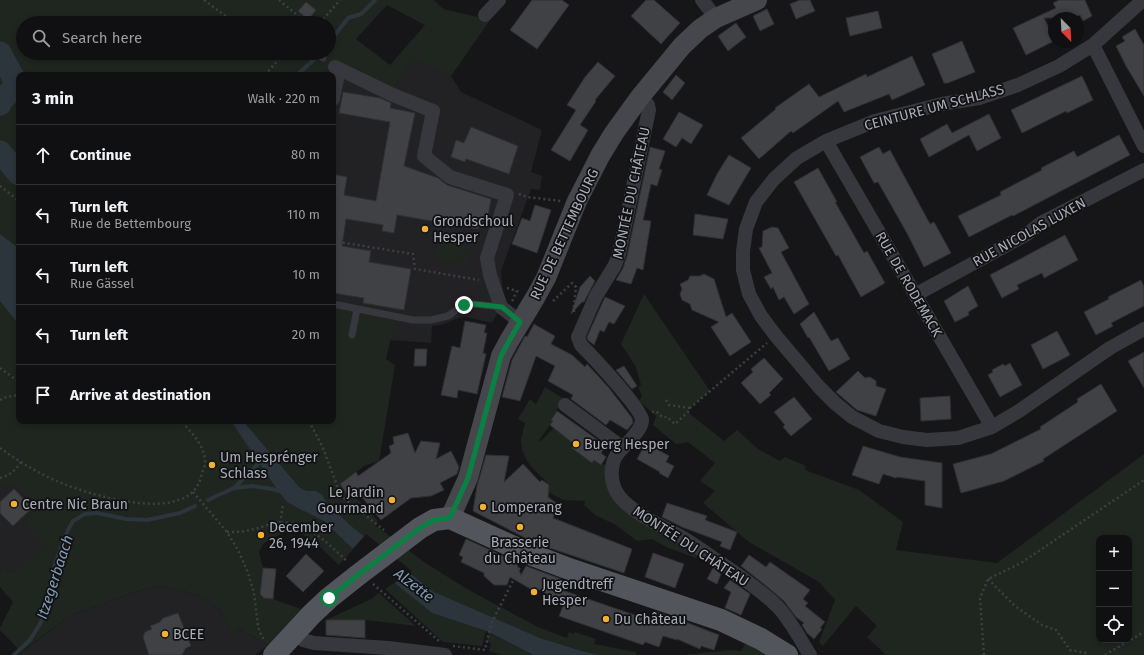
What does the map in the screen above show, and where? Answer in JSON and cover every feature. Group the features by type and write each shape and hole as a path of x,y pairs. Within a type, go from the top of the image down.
{"main road":[{"name":"RUE DE BETTEMBOURG","path":"450,518 468,478 501,356 546,278 578,201 600,156 614,133 640,97 682,46 700,29 716,18 753,1"},
{"path":"272,651 296,632 329,598 358,575 392,537 420,528 434,520 450,518 527,553 721,620 761,639 787,655"}],"street":[{"path":"485,15 499,0"},
{"path":"702,0 716,18"},
{"name":"CEINTURE UM SCHLASS","path":"1143,0 1093,45 1059,66 1018,85 979,98 942,104 875,121 826,141 797,158 774,179 756,202 746,229 743,251 743,270 749,294 761,316 776,336 835,404 852,417 879,431 903,437 926,440 958,438 992,427 1019,412 1110,348 1144,329"},
{"path":"1093,45 1144,146"},
{"path":"336,76 337,68 393,95 433,111 424,156 450,177 507,195 487,258 490,275 507,304 520,322"},
{"name":"MONTÉE DU CHÂTEAU","path":"640,97 646,103 649,110 620,254 596,296 578,337 581,344 632,402 640,413 642,420 641,426 616,456 612,466 611,477 614,487 623,500 634,510 687,540 754,587 778,607 789,621 810,655"},
{"name":"RUE DE RODEMACK","path":"826,141 992,427"},
{"name":"RUE NICOLAS LUXEN","path":"914,295 1027,234 1041,223 1144,170"},
{"path":"565,405 623,448"},
{"path":"296,632 303,640 314,643 447,650"}],"lane":[{"path":"336,305 413,320 431,320 448,316 464,305 507,304"},
{"path":"352,335 357,309"}],"path":[{"path":"204,0 226,16"},
{"path":"279,0 298,16"},
{"path":"326,16 340,0"},
{"path":"268,72 278,60"},
{"path":"0,186 16,199"},
{"path":"527,197 554,200"},
{"path":"336,241 413,254 415,269 482,281"},
{"path":"548,305 572,283 576,287 574,310"},
{"path":"505,288 522,292"},
{"path":"507,304 514,298 516,291"},
{"path":"647,408 651,412 656,411 662,417 667,417 675,424 688,412 690,408 768,342"},
{"path":"0,368 16,380"},
{"path":"0,400 6,397 16,395"},
{"path":"666,400 670,405 690,408"},
{"path":"0,448 21,462 68,486 125,502 142,504 168,502 177,500 193,492 200,481 205,463 198,441 184,424"},
{"path":"311,424 323,448 341,496 392,537"},
{"path":"0,478 8,476 21,462"},
{"path":"984,655 980,598 988,579 1021,563 1144,480"},
{"path":"193,492 227,532 239,552 254,592 258,626 261,635 272,651"},
{"path":"280,523 283,505"},
{"path":"447,650 485,650 491,624 520,566"},
{"path":"988,579 1015,606 1042,625 1056,630 1070,650 1087,653 1088,655"},
{"path":"1105,655 1144,632"}],"shaded area":[{"path":"0,0 434,0 443,9 490,20 451,76 414,58 393,89 336,62 326,72 16,72 16,424 336,424 336,305 396,316 386,359 395,365 379,461 364,466 340,485 348,495 352,493 378,521 375,525 424,562 467,589 538,627 567,638 569,632 574,634 575,632 596,639 594,644 636,652 636,655 599,655 582,651 540,638 456,602 434,592 365,536 339,565 318,545 301,533 282,533 263,544 259,552 263,568 260,594 264,598 273,599 301,609 268,645 238,628 232,633 225,618 218,608 201,596 169,587 155,586 69,616 21,652 0,630 13,602 0,587 0,572 5,567 11,574 44,545 24,523 37,510 13,483 9,487 0,486","holes":["387,5 425,25 390,65 356,39"]},
{"name":"Grondschoul Hesper","path":"414,57 451,76 461,92 542,130 531,172 542,176 540,190 531,189 502,268 503,293 491,295 497,314 492,323 466,317 458,318 441,325 432,326 431,343 390,340 395,316 336,305 336,72 326,72 336,62 393,89"},
{"path":"445,240 468,246 471,250 470,261 464,264 440,260 437,256 436,250 439,243"},
{"path":"644,294 710,391 690,408 688,412 724,441 737,430 758,449 780,461 785,457 806,466 805,470 859,490 903,522 896,550 997,563 1144,454 1144,655 886,655 867,637 877,626 856,606 823,646 819,642 835,600 819,582 749,542 703,503 715,491 700,481 715,463 688,442 676,444 653,425 656,416 639,401 642,396 638,387 641,385 636,367 621,344"},
{"path":"545,387 564,399 551,419 553,421 539,440 541,441 554,428 574,444 572,448 592,463 594,460 601,465 608,465 610,490 698,554 696,558 668,548 652,539 637,541 616,525 595,515 584,505 585,501 564,500 549,493 549,484 539,475 523,453 521,439 525,423 518,419 530,399 536,404"},
{"path":"13,483 37,510 44,546 11,574 5,568 0,572 0,486 9,486"},
{"path":"395,582 432,613 486,631 482,646 443,642 385,589"},
{"path":"155,586 169,587 201,596 218,608 225,618 230,631 238,628 268,645 255,655 18,655 69,616"},
{"path":"379,593 416,626 365,620 326,620 371,599"},
{"path":"489,632 533,655 503,655 489,651 491,643 487,641"},
{"path":"746,643 769,655 683,655 731,650 741,651"}],"water":[{"path":"0,234 16,246 16,321 0,301"},
{"name":"Alzette","path":"233,424 246,424 299,487 306,491 316,491 322,495 327,503 351,526 434,592 540,638 599,655 533,655 489,632 432,613 353,549 324,521 287,502"}],"pier":[{"path":"366,534 412,571 393,584 352,550"}],"building":[{"path":"532,0 562,0 569,5 537,49 510,30"},
{"path":"646,0 654,0 680,23 661,44 631,16"},
{"path":"800,0 810,0 815,11 796,19 790,4"},
{"path":"1059,0 1085,0 1092,16 1084,20 1084,12 1048,12 1048,18 1044,18 1048,26 1048,44 1026,55 1013,28 1056,8 1053,3"},
{"path":"306,2 316,10 311,16 304,16 298,11"},
{"path":"767,9 774,24 760,31 753,16"},
{"path":"878,11 882,28 850,36 846,18"},
{"path":"736,23 746,37 728,51 718,36"},
{"path":"1135,29 1144,45 1144,96 1116,46 1125,41 1122,37"},
{"path":"962,41 975,72 948,83 944,83 932,54"},
{"path":"912,56 925,85 892,100 889,94 844,112 838,101 793,133 791,131 759,159 741,138 776,109 775,108 809,84 819,97 866,74 867,77"},
{"path":"598,62 615,76 595,100 596,101 580,125 588,130 570,161 551,150 576,110 567,105 585,77"},
{"path":"676,75 685,83 672,100 663,92"},
{"path":"1082,76 1093,100 1067,113 1066,111 1022,133 1011,110"},
{"path":"343,92 380,98 391,103 390,108 415,113 404,166 438,178 447,185 491,199 487,222 479,221 478,229 397,215 394,233 382,231 383,225 346,219 342,246 371,251 369,262 411,269 404,310 363,303 364,298 336,293 336,175 347,177 344,195 376,201 390,122 339,113"},
{"path":"679,112 703,125 691,144 682,138 676,147 663,139"},
{"path":"989,114 1001,138 977,151 969,135 929,157 920,139 947,124 952,133"},
{"path":"471,127 518,146 509,174 466,159 465,162 451,157 456,140 464,143"},
{"path":"1119,135 1130,155 1013,216 1012,215 969,237 958,216 1001,195 1000,192 1074,151 1077,157"},
{"path":"650,147 665,151 659,169 662,170 657,186 651,184 643,220 651,221 643,270 637,268 631,284 616,280 623,268 627,256"},
{"path":"879,147 883,154 890,150 930,224 934,222 951,253 924,267 878,182 874,183 860,157"},
{"path":"729,155 751,168 729,205 707,195 717,174"},
{"path":"818,168 837,202 835,202 864,253 867,251 885,283 861,297 838,255 836,256 794,182"},
{"path":"535,205 551,210 537,253 512,244 522,218 530,221"},
{"path":"695,214 728,219 723,239 693,235"},
{"path":"772,227 778,228 789,248 781,252 809,304 794,314 784,297 779,300 773,287 771,289 764,277 772,273 759,248 762,247 763,231"},
{"path":"1065,235 1078,260 1044,278 1042,273 1017,285 1019,289 1002,298 990,275"},
{"path":"704,274 714,279 726,317 732,313 751,342 730,356 711,327 719,322 692,310 690,304 682,300 680,294 682,289 680,284 688,280 690,276 700,276"},
{"path":"590,276 595,281 584,302 582,302 571,314 580,287"},
{"path":"1141,280 1144,287 1144,306 1111,323 1113,326 1096,335 1084,312 1109,299 1108,297"},
{"path":"968,286 978,306 968,312 969,315 955,322 944,301"},
{"path":"605,297 625,306 614,324 609,322 604,332 600,330 594,345 588,340 587,337"},
{"path":"814,312 831,341 838,338 850,359 829,371 800,324"},
{"path":"465,321 486,325 484,333 487,333 483,353 486,354 477,394 458,390 457,398 441,395 452,346 460,348"},
{"path":"534,324 555,336 551,344 572,355 585,367 587,364 609,388 632,418 633,423 627,430 610,420 606,425 571,399 573,395 548,381 555,366 536,356 520,401 502,397 512,360 525,336 527,337"},
{"path":"1057,331 1070,355 1043,369 1031,345"},
{"path":"415,349 427,349 426,366 414,366"},
{"path":"1144,352 1144,388 1128,361"},
{"path":"764,358 783,379 769,393 771,395 760,404 741,383 753,372 751,369"},
{"path":"1010,363 1022,385 1000,397 988,375 993,372 992,370 1003,364 1005,366"},
{"path":"624,366 637,386 632,389 616,370"},
{"path":"858,371 865,378 870,377 876,381 876,386 886,389 876,416 857,410 836,392"},
{"path":"1101,384 1117,411 1043,459 1044,461 1004,481 961,493 953,464 991,454 1041,429 1040,427 1078,402 1077,399"},
{"path":"950,396 951,419 921,421 920,398"},
{"path":"794,397 812,419 791,436 783,427 785,425 774,412"},
{"path":"557,411 606,446 601,453 606,457 601,465 594,460 592,463 572,448 574,444 550,425 553,421 551,420"},
{"path":"408,433 415,453 421,441 440,443 436,459 451,451 459,467 457,474 440,483 444,490 431,496 411,498 381,520 356,490 348,496 340,484 356,472 358,476 391,453 389,446 394,444 393,437"},
{"path":"646,443 669,456 666,462 674,466 668,478 637,459"},
{"path":"863,446 900,457 942,463 942,508 925,505 925,481 896,478 883,474 879,484 852,475"},
{"path":"486,455 509,456 504,482 523,464 540,482 542,480 549,485 548,497 559,505 553,518 632,549 624,573 535,543 473,511 477,486"},
{"name":"Centre Nic Braun","path":"14,489 32,508 13,526 0,513 0,502"},
{"path":"667,503 707,516 705,520 737,532 730,550 720,546 722,542 682,527 662,517"},
{"path":"466,539 516,562 521,575 526,566 561,579 556,588 652,621 655,611 719,635 714,650 701,646 700,649 677,639 663,636 659,647 645,642 643,645 559,616 564,604 536,588 534,591 510,577 507,585 494,585 484,576 484,573 461,562 463,557 459,555"},
{"path":"653,553 684,564 675,588 645,577"},
{"path":"306,554 324,571 303,592 286,576"},
{"path":"749,555 766,567 770,562 810,590 803,599 808,603 805,606 825,622 820,628 822,629 814,639 807,633 802,625 804,623 796,617 784,601 741,566"},
{"path":"263,568 276,569 273,599 264,598 260,594"},
{"path":"713,568 721,574 717,584 707,579"},
{"path":"730,580 750,594 741,615 725,608 731,592 724,588"},
{"name":"BCEE","path":"178,613 191,646 186,648 182,655 149,655 143,637 145,632 152,629 150,626 160,622 163,618"},
{"path":"326,620 365,620 365,638 326,635"}],"waterway":[{"path":"336,34 348,18 361,14 375,0"},
{"name":"Alzette","path":"0,53 16,82"},
{"path":"300,72 314,60"},
{"name":"Alzette","path":"0,104 16,86"},
{"name":"Alzette","path":"0,152 16,171"},
{"name":"Itzegerbaach","path":"208,500 234,488 263,459"},
{"path":"235,488 252,486 283,492"},
{"name":"Itzegerbaach","path":"14,655 30,640 41,622 56,561 73,521 85,514 97,513 126,519 147,520 180,513 195,506"}],"place":[{"name":"Grondschoul Hesper","path":"425,229"},
{"name":"Buerg Hesper","path":"576,444"},
{"name":"Um Hesprénger Schlass","path":"212,465"},
{"name":"Le Jardin Gourmand","path":"392,500"},
{"name":"Centre Nic Braun","path":"14,504"},
{"name":"Lomperang","path":"483,507"},
{"name":"Brasserie du Château","path":"520,527"},
{"name":"December 26, 1944","path":"261,535"},
{"name":"Jugendtreff Hesper","path":"534,592"},
{"name":"Du Château","path":"606,619"},
{"name":"BCEE","path":"165,634"}],"route":[{"path":"329,598 420,528 434,520 450,518 468,478 501,356 520,322 502,307 474,304 464,305"}]}
